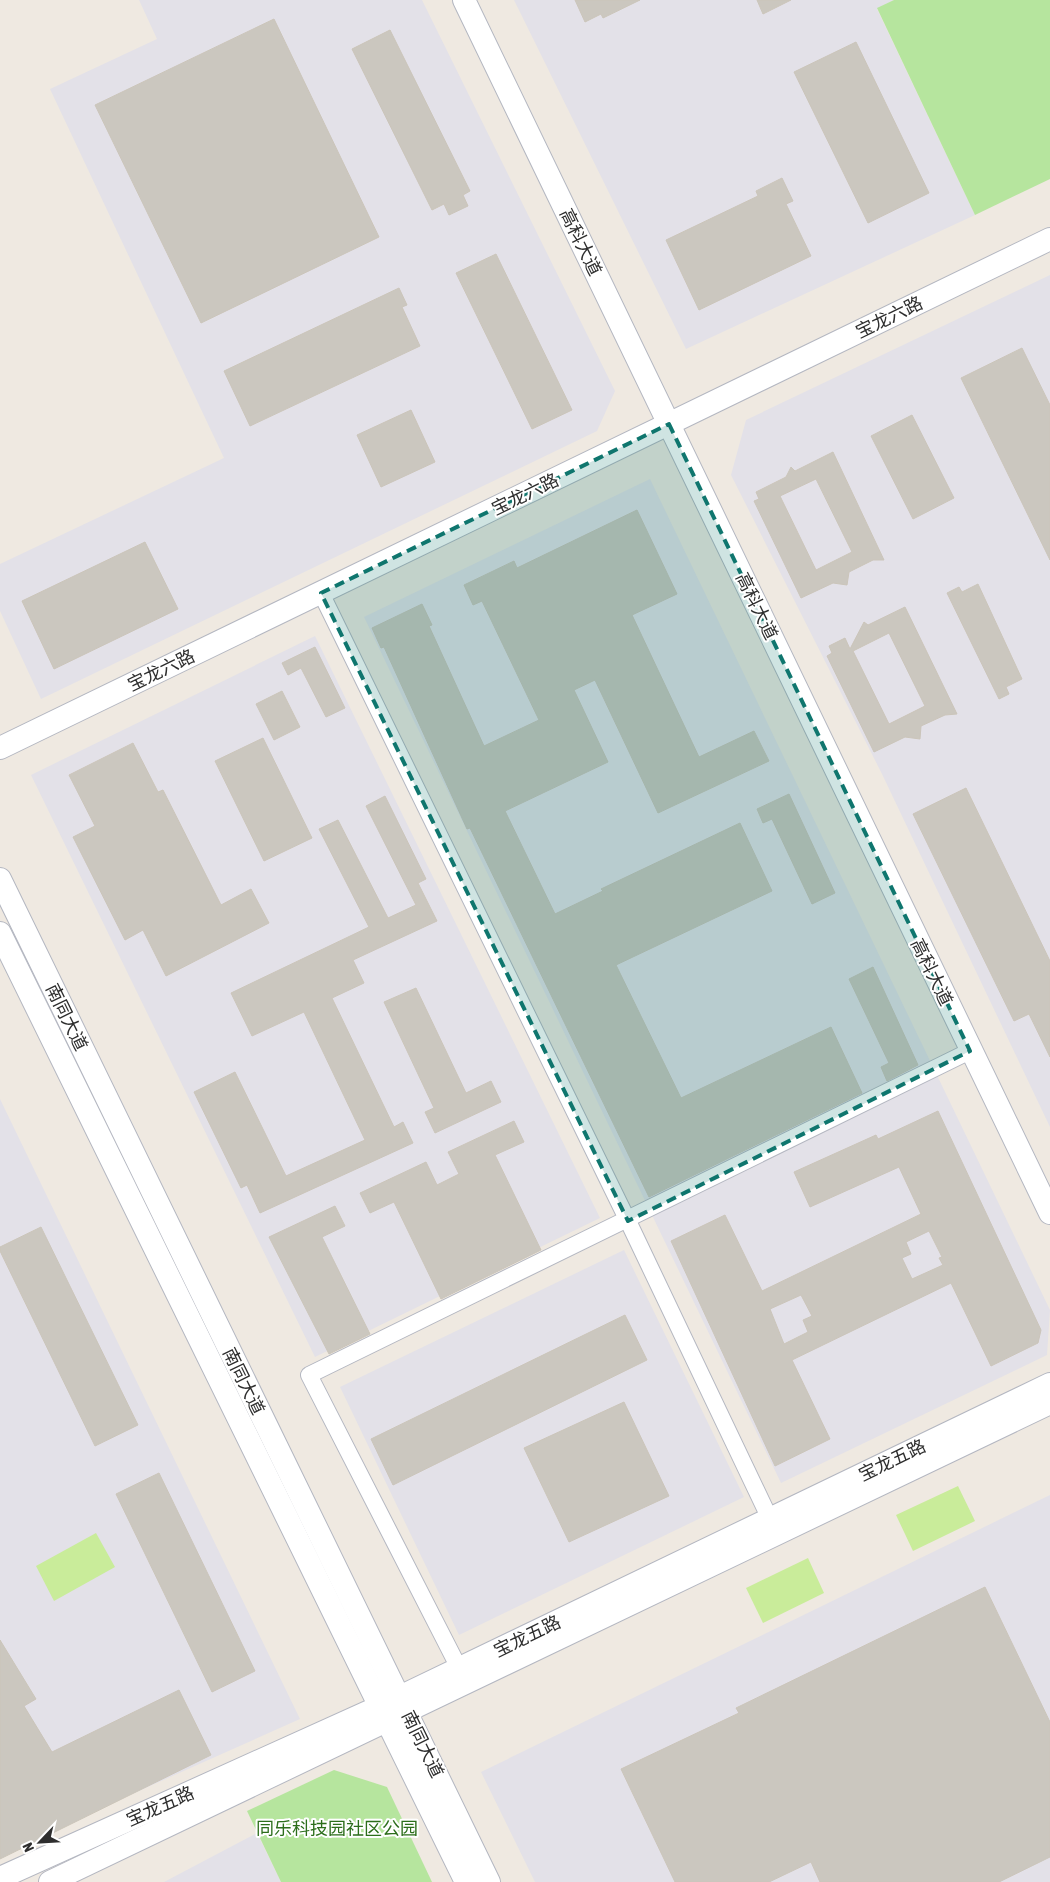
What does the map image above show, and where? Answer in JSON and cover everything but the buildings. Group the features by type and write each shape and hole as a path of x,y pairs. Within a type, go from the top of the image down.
{"street":[{"name":"高科大道","path":"464,0 970,1051 1050,1213"},
{"name":"宝龙六路","path":"0,748 1050,239"},
{"path":"321,593 628,1221 770,1519"},
{"name":"南同大道","path":"0,879 364,1628 394,1708 466,1882"},
{"name":"南同大道","path":"0,933 354,1655 394,1708 489,1882"},
{"path":"459,1668 310,1376 970,1051"},
{"name":"宝龙五路","path":"50,1882 394,1708 459,1668 1050,1384"},
{"name":"宝龙五路","path":"0,1878 394,1708 1050,1403"}],"highlighted area":[{"path":"669,424 970,1051 628,1221 321,593"}],"shaded area":[{"path":"139,0 422,0 615,391 597,431 41,699 0,611 0,564 224,458 50,89 157,39"},
{"path":"514,0 894,0 877,9 975,215 686,349"},
{"path":"1050,275 1050,1127 882,774 731,475 746,420"},
{"path":"650,479 1050,1310 1047,1355 781,1483 364,617"},
{"path":"315,636 600,1218 315,1357 31,775"},
{"path":"0,1099 300,1719 0,1853"},
{"path":"624,1250 744,1497 459,1635 340,1387"},
{"path":"1050,1495 1050,1882 535,1882 481,1772"},
{"path":"257,1833 281,1882 164,1882"}],"green space":[{"path":"894,0 1050,0 1050,179 975,215 877,8"},
{"path":"958,1486 975,1521 913,1551 896,1515"},
{"path":"96,1533 115,1567 54,1601 36,1566"},
{"path":"808,1558 824,1593 763,1623 746,1588"},
{"name":"同乐科技园社区公园","path":"334,1770 387,1787 432,1882 281,1882 247,1811"}]}
